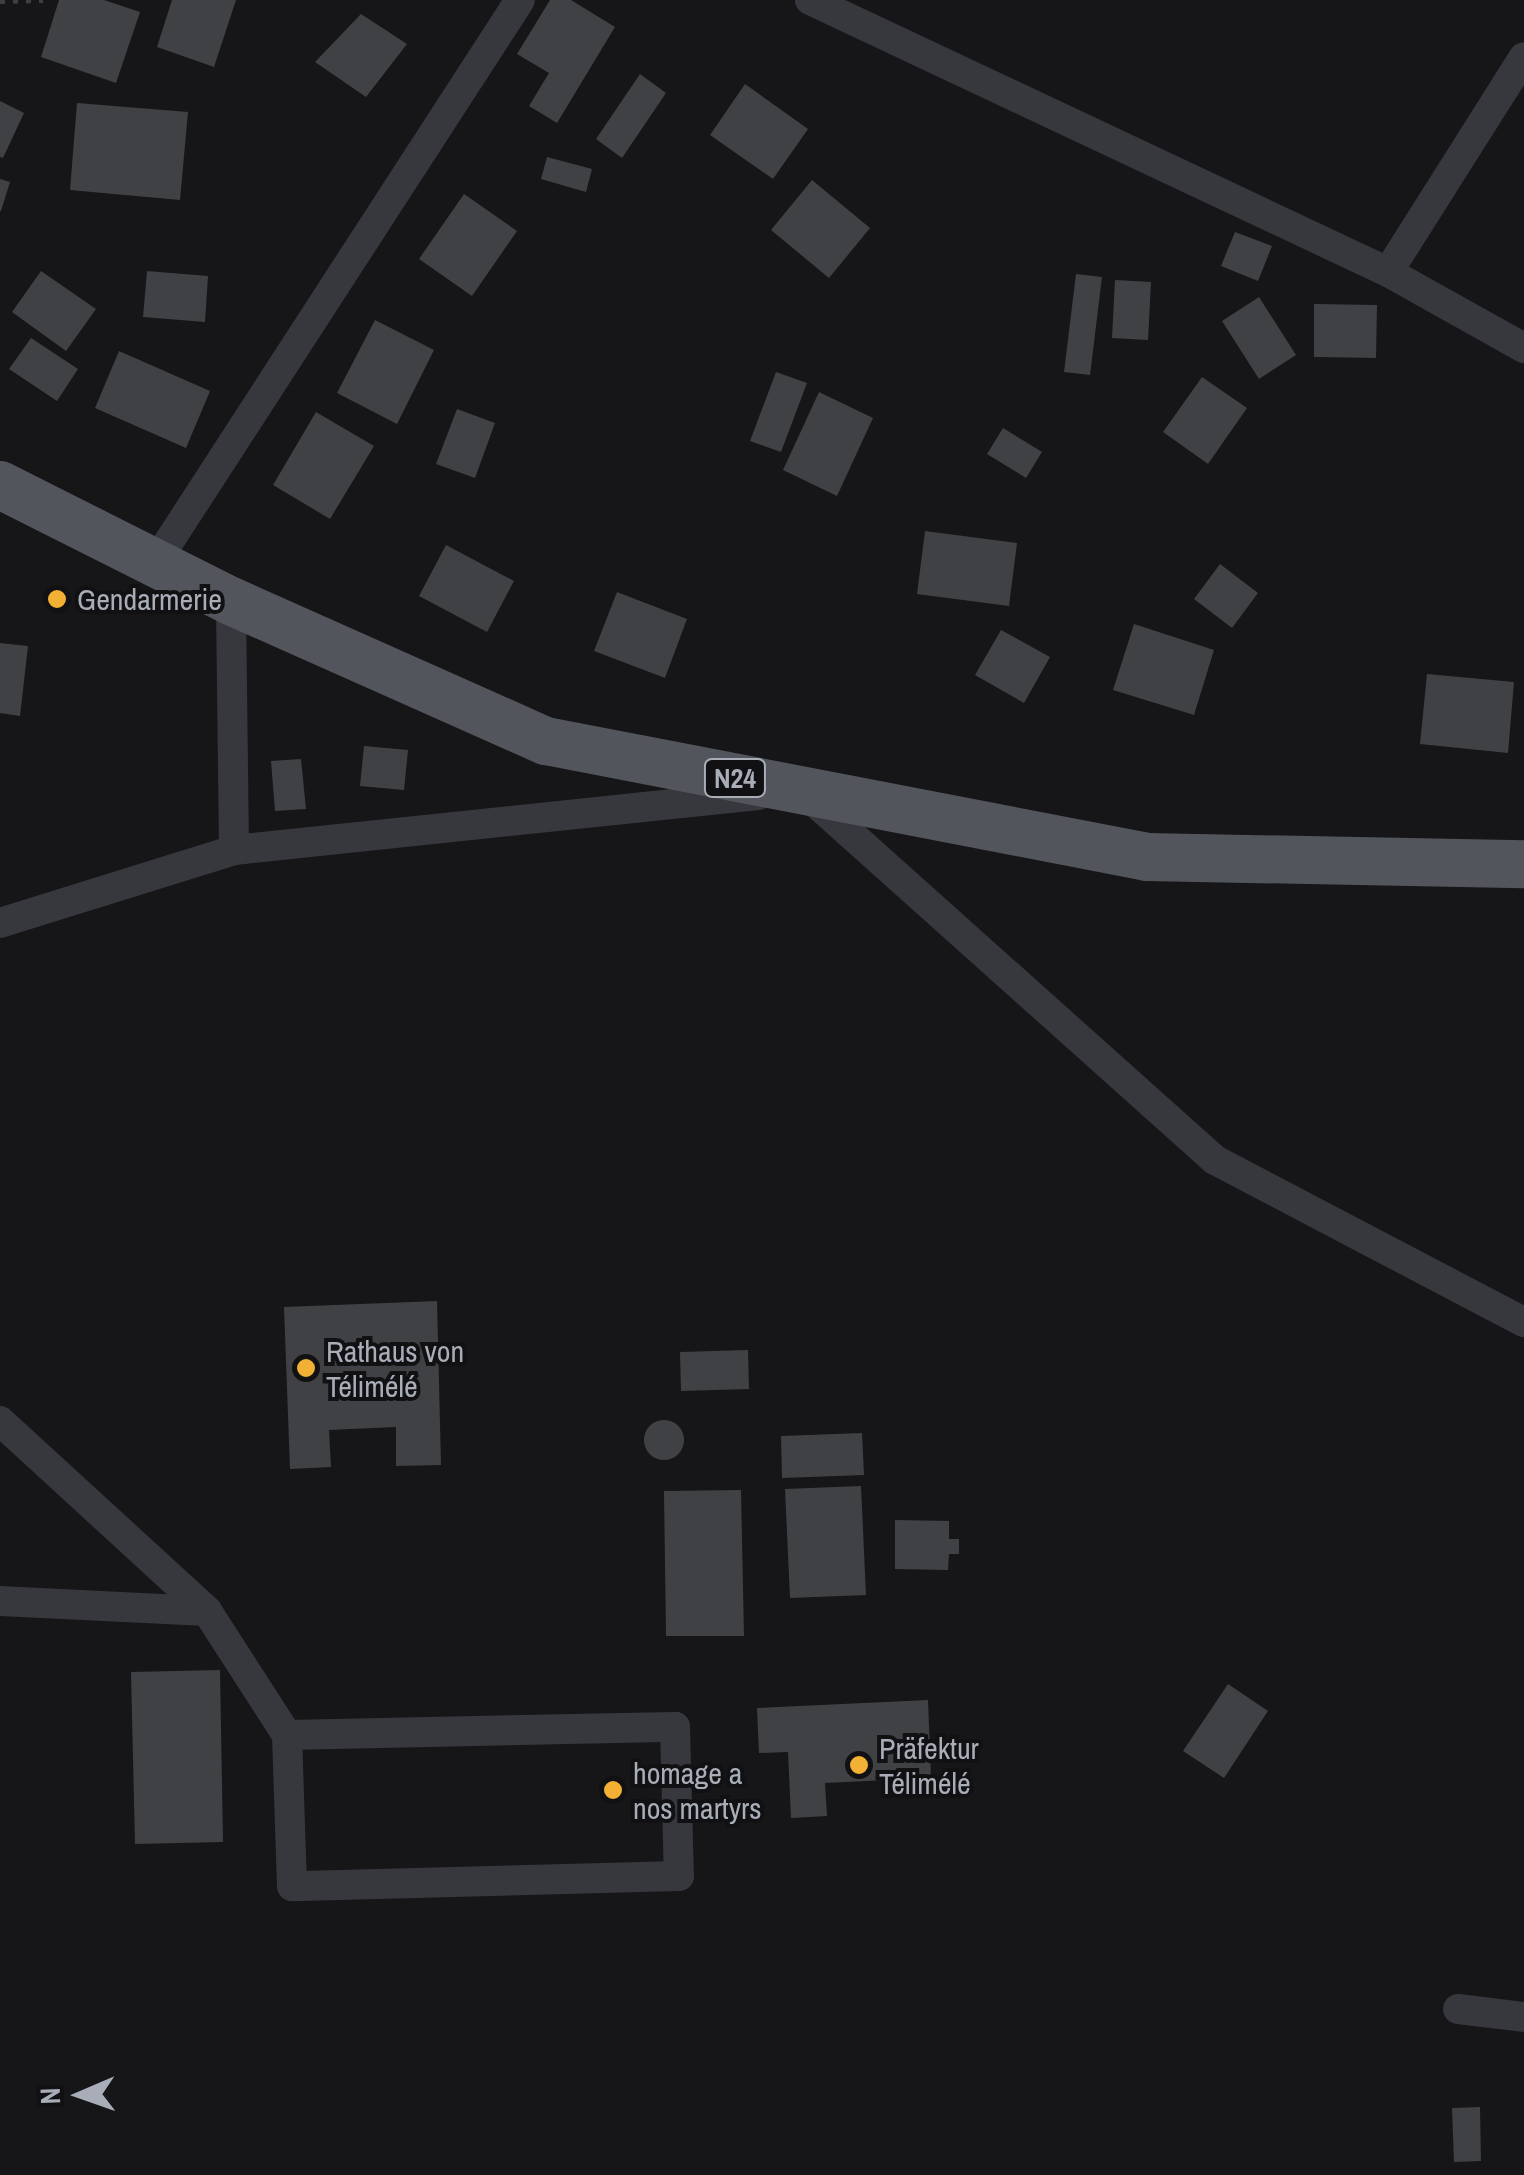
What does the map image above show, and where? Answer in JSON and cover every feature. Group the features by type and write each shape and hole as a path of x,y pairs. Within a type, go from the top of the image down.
{"main road":[{"name":"N24","path":"0,485 157,560 231,601 546,741 1147,856 1524,864"}],"street":[{"path":"157,560 520,0"},
{"path":"810,0 1388,272 1524,348"},
{"path":"1388,272 1524,56"},
{"path":"231,601 234,850"},
{"path":"0,922 234,850 802,790 1215,1160 1524,1322"},
{"path":"0,1421 207,1611 287,1735 292,1886 679,1876 675,1728 287,1735"},
{"path":"0,1601 207,1611"},
{"path":"1458,2009 1524,2017"}],"path":[{"path":"0,1 44,0"}],"building":[{"path":"59,0 104,0 140,12 116,83 41,57"},
{"path":"172,0 236,0 214,67 157,47"},
{"path":"550,0 571,0 615,27 557,123 529,106 549,73 517,54"},
{"path":"361,14 407,44 366,97 315,62"},
{"path":"640,74 666,93 622,158 596,139"},
{"path":"745,84 808,129 773,179 710,135"},
{"path":"0,101 24,113 3,158 0,157"},
{"path":"77,103 188,112 180,200 70,190"},
{"path":"547,157 592,169 586,192 541,179"},
{"path":"0,179 10,182 1,211 0,211"},
{"path":"812,180 870,228 829,278 771,230"},
{"path":"464,194 517,231 472,296 419,259"},
{"path":"1235,232 1272,246 1258,281 1221,266"},
{"path":"41,271 96,309 66,351 12,312"},
{"path":"147,271 208,276 205,322 143,317"},
{"path":"1076,274 1102,277 1090,375 1064,372"},
{"path":"1115,280 1151,282 1148,340 1112,338"},
{"path":"1259,297 1296,355 1259,379 1222,321"},
{"path":"1314,304 1377,305 1376,358 1314,357"},
{"path":"375,320 434,350 397,424 337,393"},
{"path":"31,338 78,369 57,401 9,369"},
{"path":"119,351 210,391 186,448 95,408"},
{"path":"776,372 807,383 781,452 750,441"},
{"path":"1202,377 1247,408 1208,464 1163,432"},
{"path":"819,392 873,418 837,496 783,470"},
{"path":"457,409 495,423 475,478 436,464"},
{"path":"316,412 374,446 330,519 273,485"},
{"path":"1003,428 1042,452 1026,478 987,454"},
{"path":"925,531 1017,543 1009,606 917,594"},
{"path":"446,545 514,581 487,632 419,596"},
{"path":"1220,564 1258,593 1232,628 1194,599"},
{"path":"617,592 687,619 665,678 594,651"},
{"path":"1134,624 1214,650 1194,715 1113,690"},
{"path":"1001,630 1050,657 1024,703 975,675"},
{"path":"0,643 28,646 20,716 0,713"},
{"path":"1427,674 1514,682 1508,753 1420,744"},
{"path":"364,746 408,750 404,790 360,786"},
{"path":"301,759 306,809 275,811 271,761"},
{"path":"437,1301 441,1465 396,1466 396,1427 329,1430 331,1467 290,1469 284,1307"},
{"path":"748,1350 749,1389 681,1391 680,1352"},
{"path":"664,1420 678,1426 684,1440 678,1454 664,1460 650,1454 644,1440 650,1426"},
{"path":"862,1433 864,1475 782,1478 781,1436"},
{"path":"861,1486 866,1595 790,1598 785,1489"},
{"path":"741,1490 744,1636 666,1636 664,1491"},
{"path":"895,1520 949,1521 949,1539 959,1539 959,1554 949,1554 948,1570 895,1569"},
{"path":"220,1670 223,1842 135,1844 131,1672"},
{"path":"1228,1684 1268,1711 1224,1778 1183,1751"},
{"name":"Präfektur Télimélé","path":"928,1700 931,1778 825,1783 827,1816 791,1818 788,1752 759,1753 757,1708"},
{"path":"1480,2107 1481,2161 1454,2162 1452,2108"}],"place":[{"name":"Gendarmerie","path":"57,599"},
{"name":"Rathaus von Télimélé","path":"306,1368"},
{"name":"Präfektur Télimélé","path":"859,1765"},
{"name":"homage a nos martyrs","path":"613,1790"}]}
